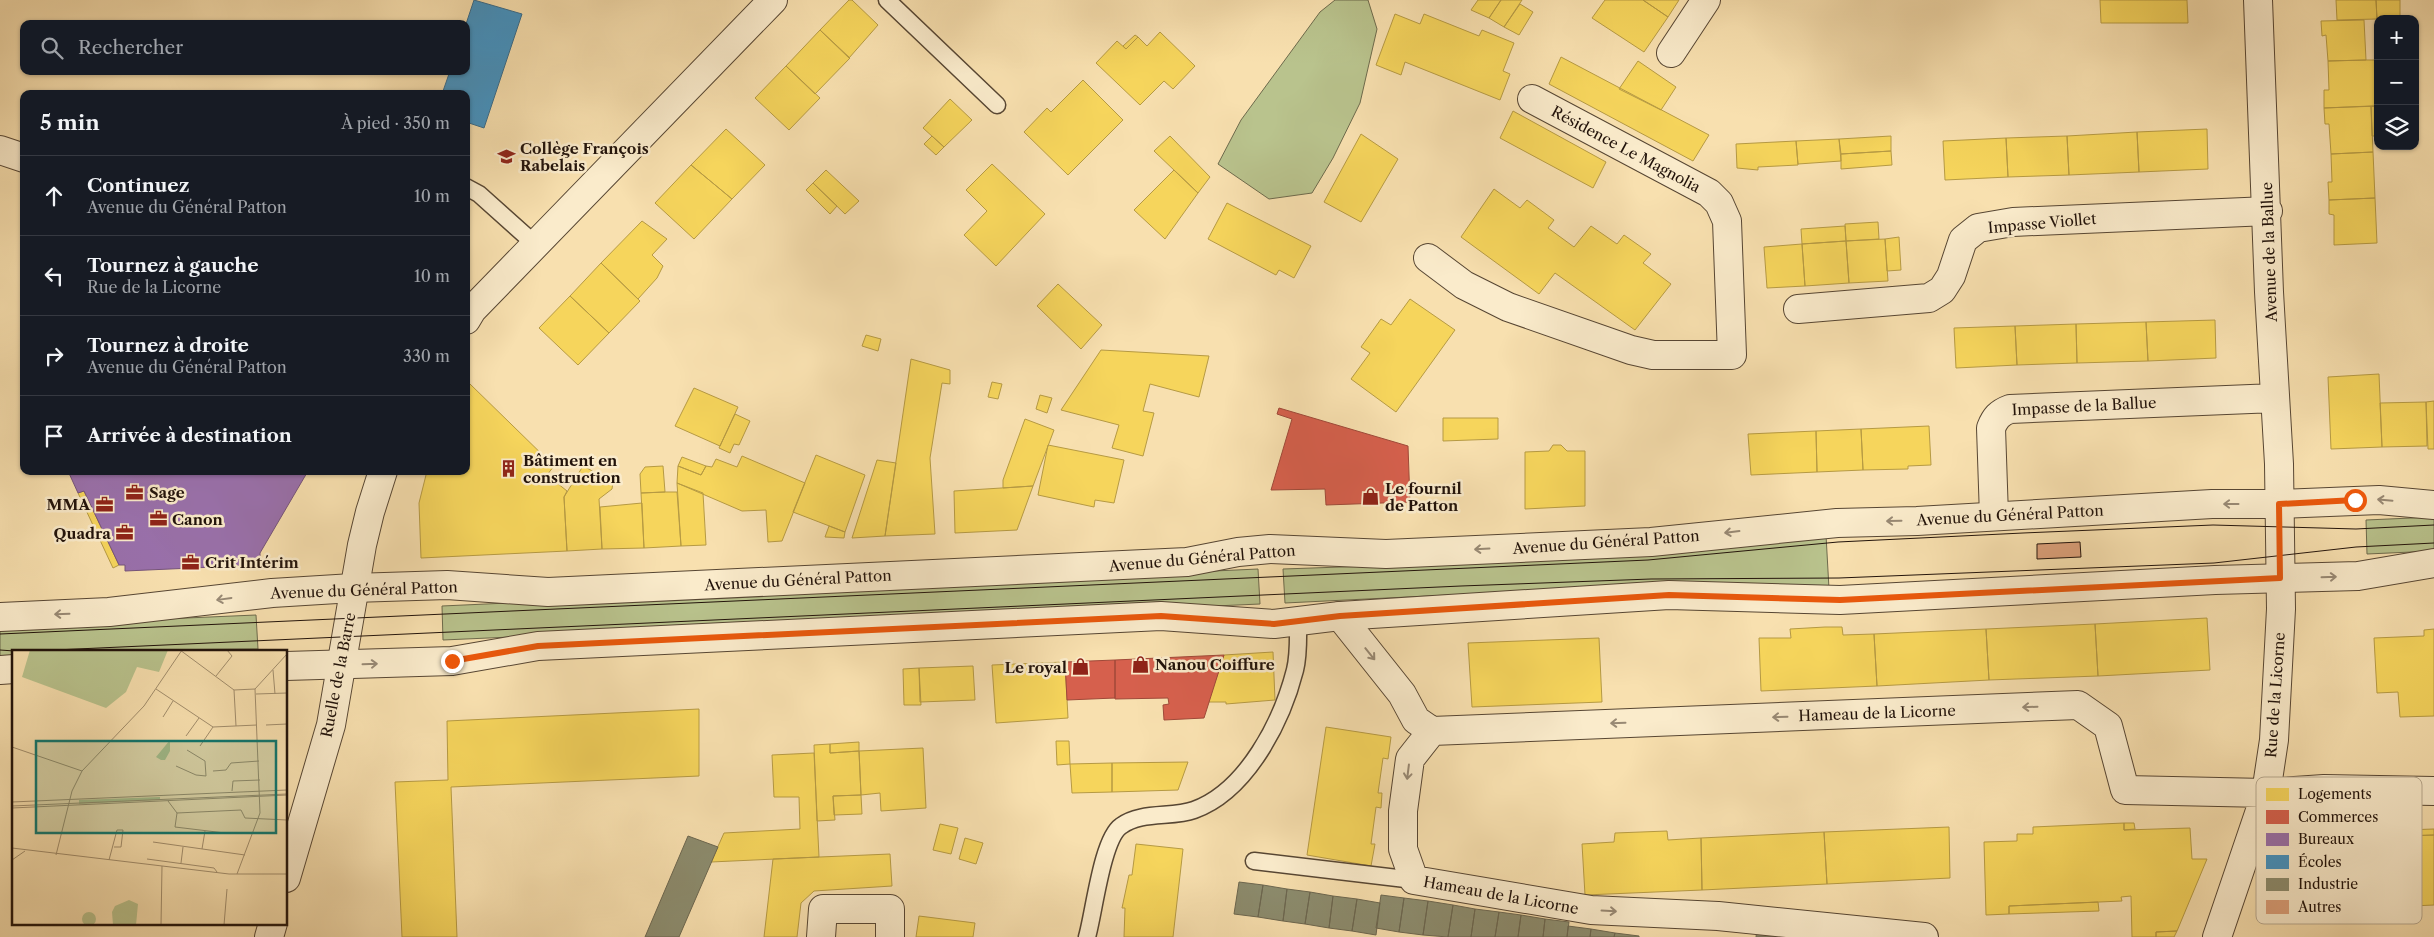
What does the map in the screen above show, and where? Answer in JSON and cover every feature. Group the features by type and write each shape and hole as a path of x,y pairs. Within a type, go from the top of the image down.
{"street":[{"path":"470,311 772,0"},
{"path":"1671,53 1706,0"},
{"name":"Avenue de la Ballue","path":"2258,0 2279,504"},
{"name":"Résidence Le Magnolia","path":"1428,258 1464,285 1508,307 1631,350 1653,354 1732,354 1727,221 1719,203 1709,193 1532,99"},
{"path":"0,150 20,157"},
{"name":"Impasse Viollet","path":"1798,309 1929,298 1942,290 1951,276 1963,240 1978,228 2013,222 2268,211"},
{"name":"Impasse de la Ballue","path":"1994,516 1991,428 1997,416 2003,412 2019,409 2275,398"},
{"name":"Ruelle de la Barre","path":"288,871 331,725 353,588 370,512 383,475"},
{"name":"Avenue du Général Patton","path":"0,616 109,612 272,593 353,588 446,585 548,592 1187,562 1238,552 1270,549 1386,554 1651,542 1837,522 1994,516 2212,504 2279,504 2380,500 2434,505"},
{"name":"Rue de la Licorne","path":"2269,777 2274,740 2280,578 2279,504"},
{"path":"288,666 452,661 538,646 1161,616 1258,624 1340,616 1669,595 1840,600 2280,578 2358,576 2434,563"},
{"path":"1340,616 1402,694 1416,720 1432,731"},
{"name":"Hameau de la Licorne","path":"1924,937 1716,927 1591,910 1414,880 1403,849 1403,812 1410,759 1432,731 2078,705 2108,726 2125,790 2256,794"},
{"name":"Rue de la Licorne","path":"2217,937 2256,823"},
{"path":"821,937 823,909 890,909 890,937"},
{"path":"269,937 273,924"}],"lane":[{"path":"887,0 997,105"},
{"path":"470,189 479,194 536,245"},
{"path":"1087,937 1105,856 1112,837 1120,826 1141,818 1184,813 1212,802 1236,782 1262,749 1278,716 1294,671 1298,621"},
{"path":"1254,861 1414,880"}],"green space":[{"path":"1335,0 1368,0 1377,29 1360,103 1333,158 1312,193 1269,199 1218,164 1241,120 1320,12"},
{"path":"2434,517 2434,551 2367,554 2366,520"},
{"path":"1826,535 1829,589 1571,589 1285,603 1283,569 1399,565"},
{"path":"1258,569 1260,604 443,640 442,606"},
{"path":"256,615 258,649 12,650 12,660 0,661 0,626"}],"building: Logements":[{"path":"849,0 852,0 878,25 849,58 820,30"},
{"path":"1478,0 1501,0 1489,18 1471,10"},
{"path":"1501,0 1522,0 1504,27 1489,18"},
{"path":"1605,0 1643,0 1668,17 1644,52 1592,18"},
{"path":"1643,0 1679,0 1668,17"},
{"path":"2100,0 2187,0 2188,23 2101,23"},
{"path":"2336,0 2376,0 2377,15 2374,15 2374,19 2337,20"},
{"path":"2376,0 2400,0 2400,15 2377,15"},
{"path":"1520,4 1533,12 1519,35 1504,27"},
{"path":"1395,14 1420,24 1424,14 1479,36 1482,30 1514,43 1503,71 1510,74 1500,100 1405,62 1401,75 1376,65"},
{"path":"2364,20 2366,60 2328,61 2326,35 2322,36 2321,21"},
{"path":"820,30 850,58 815,94 786,66"},
{"path":"1160,32 1195,66 1173,89 1164,81 1140,105 1096,63 1117,41 1126,49 1138,37 1147,46"},
{"path":"1135,35 1138,37 1126,49 1123,46"},
{"path":"1561,57 1709,135 1693,161 1549,84"},
{"path":"2374,60 2374,106 2324,108 2324,90 2329,90 2328,61"},
{"path":"1638,61 1676,87 1661,110 1619,89"},
{"path":"786,66 820,98 789,130 755,98"},
{"path":"1083,80 1123,120 1068,175 1024,132 1047,108 1051,112"},
{"path":"950,99 972,120 944,147 923,128"},
{"path":"2371,106 2374,106 2374,136 2372,136"},
{"path":"2371,106 2373,152 2331,154 2329,124 2325,124 2324,108"},
{"path":"1513,111 1606,162 1593,188 1500,138"},
{"path":"726,129 765,165 732,199 691,165"},
{"path":"2207,129 2208,169 2139,172 2137,132"},
{"path":"2137,132 2139,172 2069,175 2067,136"},
{"path":"1361,134 1398,159 1361,222 1324,202"},
{"path":"932,136 944,147 936,155 924,144"},
{"path":"1170,136 1210,177 1198,193 1154,151"},
{"path":"1891,136 1891,151 1841,154 1839,139"},
{"path":"2067,136 2069,175 2008,177 2006,138"},
{"path":"2006,138 2008,177 1945,180 1943,141"},
{"path":"1839,139 1841,161 1798,164 1796,141"},
{"path":"1796,141 1798,165 1758,167 1758,170 1737,168 1736,144"},
{"path":"1891,151 1892,165 1841,169 1841,154"},
{"path":"2373,152 2375,198 2329,200 2328,182 2332,182 2331,154"},
{"path":"992,164 1045,214 996,266 964,235 987,211 966,190"},
{"path":"691,165 732,199 694,239 655,203"},
{"path":"826,170 859,201 845,214 813,183"},
{"path":"1174,170 1198,193 1165,239 1134,210"},
{"path":"813,183 837,206 830,214 806,190"},
{"path":"1494,189 1520,208 1527,200 1554,220 1548,228 1574,247 1591,226 1617,244 1624,235 1651,254 1643,263 1671,284 1635,330 1555,273 1539,294 1461,237"},
{"path":"2375,198 2377,243 2334,245 2334,215 2329,214 2329,200"},
{"path":"1227,203 1311,246 1294,278 1279,270 1276,275 1208,239"},
{"path":"642,221 667,239 652,255 663,266 657,278 638,299 601,263"},
{"path":"1878,222 1879,239 1846,241 1845,224"},
{"path":"1845,226 1846,241 1802,244 1801,229"},
{"path":"1899,237 1901,270 1887,271 1885,239"},
{"path":"1885,239 1888,281 1849,283 1846,241"},
{"path":"1846,241 1849,283 1805,286 1802,244"},
{"path":"1802,244 1805,286 1767,288 1764,247"},
{"path":"601,263 640,301 609,333 570,296"},
{"path":"1058,284 1102,325 1081,349 1037,306"},
{"path":"570,296 609,333 578,365 539,328"},
{"path":"1410,299 1455,330 1396,412 1351,379 1370,353 1361,347 1381,319 1391,325"},
{"path":"2215,320 2216,358 2148,361 2146,322"},
{"path":"2146,322 2148,361 2077,363 2076,324"},
{"path":"2076,324 2077,363 2017,365 2015,326"},
{"path":"2015,326 2017,365 1956,368 1954,328"},
{"path":"866,335 881,339 878,351 862,346"},
{"path":"1101,350 1209,356 1199,397 1150,384 1143,411 1154,413 1143,456 1112,448 1119,425 1061,410"},
{"path":"911,359 950,370 950,384 942,383 930,458 935,534 885,536"},
{"path":"2379,374 2382,447 2331,449 2328,377"},
{"path":"992,382 1002,384 998,399 988,397"},
{"name":"Bâtiment en construction","path":"470,384 554,466 547,475 567,491 564,497 567,551 421,558 419,503 426,475 470,475"},
{"path":"694,388 738,407 720,446 675,426"},
{"path":"1040,395 1052,398 1047,413 1036,409"},
{"path":"2434,401 2434,449 2428,449 2426,402"},
{"path":"2426,402 2427,446 2382,447 2380,403"},
{"path":"735,414 750,421 739,445 734,444 730,453 719,448"},
{"path":"1443,418 1498,418 1498,439 1443,441"},
{"path":"1025,419 1054,430 1033,486 1003,488 1003,480"},
{"path":"1929,426 1931,465 1908,466 1908,469 1863,470 1861,429"},
{"path":"1861,429 1863,470 1817,472 1816,431"},
{"path":"1816,431 1817,472 1751,475 1748,434"},
{"path":"1048,445 1124,460 1114,503 1095,500 1094,507 1038,495"},
{"path":"1553,445 1561,445 1567,451 1585,451 1585,506 1525,509 1525,452 1549,451"},
{"path":"816,455 865,475 845,532 793,512"},
{"path":"742,456 805,483 782,541 768,542 766,510 742,511 677,483 678,466 701,475 706,466 712,467 716,459 737,467"},
{"path":"682,457 706,466 701,475 678,466"},
{"path":"877,460 896,463 885,536 852,538"},
{"path":"583,466 613,482 612,489 599,499 602,549 567,551 564,497"},
{"path":"663,466 665,492 641,493 640,474 645,467"},
{"path":"677,483 703,493 706,545 681,546"},
{"path":"1033,486 1017,530 955,533 954,491"},
{"path":"84,491 119,565 113,568 78,493"},
{"path":"677,492 681,546 644,548 641,493"},
{"path":"642,503 644,548 602,549 600,507"},
{"path":"829,526 845,532 844,538 825,537"},
{"path":"2207,618 2210,670 2098,676 2095,624"},
{"path":"2095,624 2098,676 1989,680 1986,629"},
{"path":"1842,627 1843,635 1874,634 1877,686 1761,691 1759,638 1791,638 1790,629"},
{"path":"1986,629 1989,680 1877,686 1874,634"},
{"path":"2434,629 2434,716 2400,717 2398,692 2377,693 2374,638 2424,636 2424,630"},
{"path":"1599,638 1602,702 1472,707 1468,643"},
{"path":"1273,652 1275,700 1226,704 1226,702 1208,702 1224,655"},
{"path":"1065,662 1068,718 996,723 992,665"},
{"path":"973,666 975,700 920,702 919,668"},
{"path":"919,668 921,705 904,705 903,669"},
{"path":"699,709 699,776 451,787 457,937 402,937 395,782 448,780 447,721"},
{"path":"1326,727 1391,737 1388,759 1383,758 1378,793 1382,793 1381,808 1376,807 1371,844 1375,844 1371,866 1307,855"},
{"path":"1056,741 1069,741 1070,764 1057,765"},
{"path":"859,742 859,751 830,753 830,744"},
{"path":"830,744 830,753 859,751 861,795 833,796 835,820 817,821 814,745"},
{"path":"923,748 926,808 881,811 880,793 861,795 859,751"},
{"path":"814,753 819,857 711,862 724,833 800,829 799,797 774,797 772,755"},
{"path":"1188,762 1178,790 1112,792 1112,763"},
{"path":"1112,763 1112,792 1072,793 1070,764"},
{"path":"861,795 862,814 834,815 833,796"},
{"path":"2124,823 2124,830 2190,828 2192,859 2207,859 2177,931 2156,932 2156,937 2132,937 2131,896 2121,897 2122,901 2009,906 2009,914 1986,915 1984,842 2017,841 2017,834 2033,834 2033,827"},
{"path":"2124,823 2134,823 2135,829 2124,830"},
{"path":"940,824 958,828 951,854 933,850"},
{"path":"1949,827 1950,878 1827,884 1824,832"},
{"path":"2422,829 2434,829 2434,835 2422,835"},
{"path":"1667,831 1668,840 1701,838 1702,890 1585,895 1582,844 1614,842 1615,833"},
{"path":"1824,832 1827,884 1702,890 1701,838"},
{"path":"2422,835 2434,835 2434,905 2422,906"},
{"path":"965,838 983,843 976,864 959,859"},
{"path":"1136,844 1183,849 1173,937 1124,937 1125,908 1122,908 1129,875 1132,875"},
{"path":"890,854 892,886 814,891 801,903 797,937 764,937 773,859"},
{"path":"2098,902 2099,911 2009,914 2009,906"},
{"path":"919,916 975,923 973,937 916,937"},
{"path":"2177,931 2174,937 2156,937 2156,932"}],"building: Commerces":[{"path":"1279,408 1408,446 1410,502 1326,505 1325,489 1271,490 1292,419 1277,414"},
{"path":"1224,655 1204,718 1164,720 1163,705 1169,704 1168,698 1115,699 1115,660"},
{"path":"1115,660 1115,698 1067,700 1065,662"}],"building: Bureaux":[{"path":"70,475 306,475 260,553 260,565 125,571 125,565 119,565 84,491 78,493"}],"building: Écoles":[{"path":"474,0 522,14 484,128 470,123 470,90 443,90 449,75 470,75 470,20 467,20"}],"building: Industrie":[{"path":"688,836 718,847 679,937 645,937"},
{"path":"1239,882 1263,885 1258,917 1234,914"},
{"path":"1263,885 1287,889 1283,921 1258,917"},
{"path":"1287,889 1310,892 1305,924 1283,921"},
{"path":"1310,892 1333,896 1329,928 1305,924"},
{"path":"1381,895 1404,898 1399,932 1376,928"},
{"path":"1333,896 1357,899 1352,931 1329,928"},
{"path":"1404,898 1428,901 1423,935 1399,932"},
{"path":"1357,899 1380,903 1376,935 1352,931"},
{"path":"1428,901 1453,905 1448,937 1423,935"},
{"path":"1453,905 1475,909 1471,937 1448,937"},
{"path":"1475,909 1499,912 1495,937 1471,937"},
{"path":"1499,912 1521,915 1518,937 1495,937"},
{"path":"1521,915 1545,919 1543,937 1518,937"},
{"path":"1545,919 1569,922 1567,937 1543,937"},
{"path":"1568,926 1591,929 1590,937 1567,937"},
{"path":"1591,929 1615,933 1614,937 1590,937"},
{"path":"1757,929 1779,932 1778,937 1756,937"},
{"path":"1615,933 1639,936 1639,937 1614,937"}],"building: Autres":[{"path":"2080,542 2081,557 2037,559 2037,544"}],"tram line":[{"path":"0,634 1648,560 1838,542 2023,533 2213,525 2356,529 2434,525"},
{"path":"55,650 1461,586 1651,579 1839,578 2214,563 2356,547 2434,543"},
{"path":"0,650 12,651"}],"place":[{"name":"Collège François Rabelais","path":"506,157"},
{"name":"Bâtiment en construction","path":"509,469"},
{"name":"Sage","path":"135,492"},
{"name":"Le fournil de Patton","path":"1371,497"},
{"name":"MMA","path":"104,504"},
{"name":"Canon","path":"158,519"},
{"name":"Quadra","path":"125,533"},
{"name":"Crit Intérim","path":"191,562"},
{"name":"Nanou Coiffure","path":"1141,664"},
{"name":"Le royal","path":"1081,667"}],"route":[{"path":"452,661 538,646 1161,616 1274,624 1340,616 1669,595 1840,600 2280,578 2279,504 2355,500"}]}
